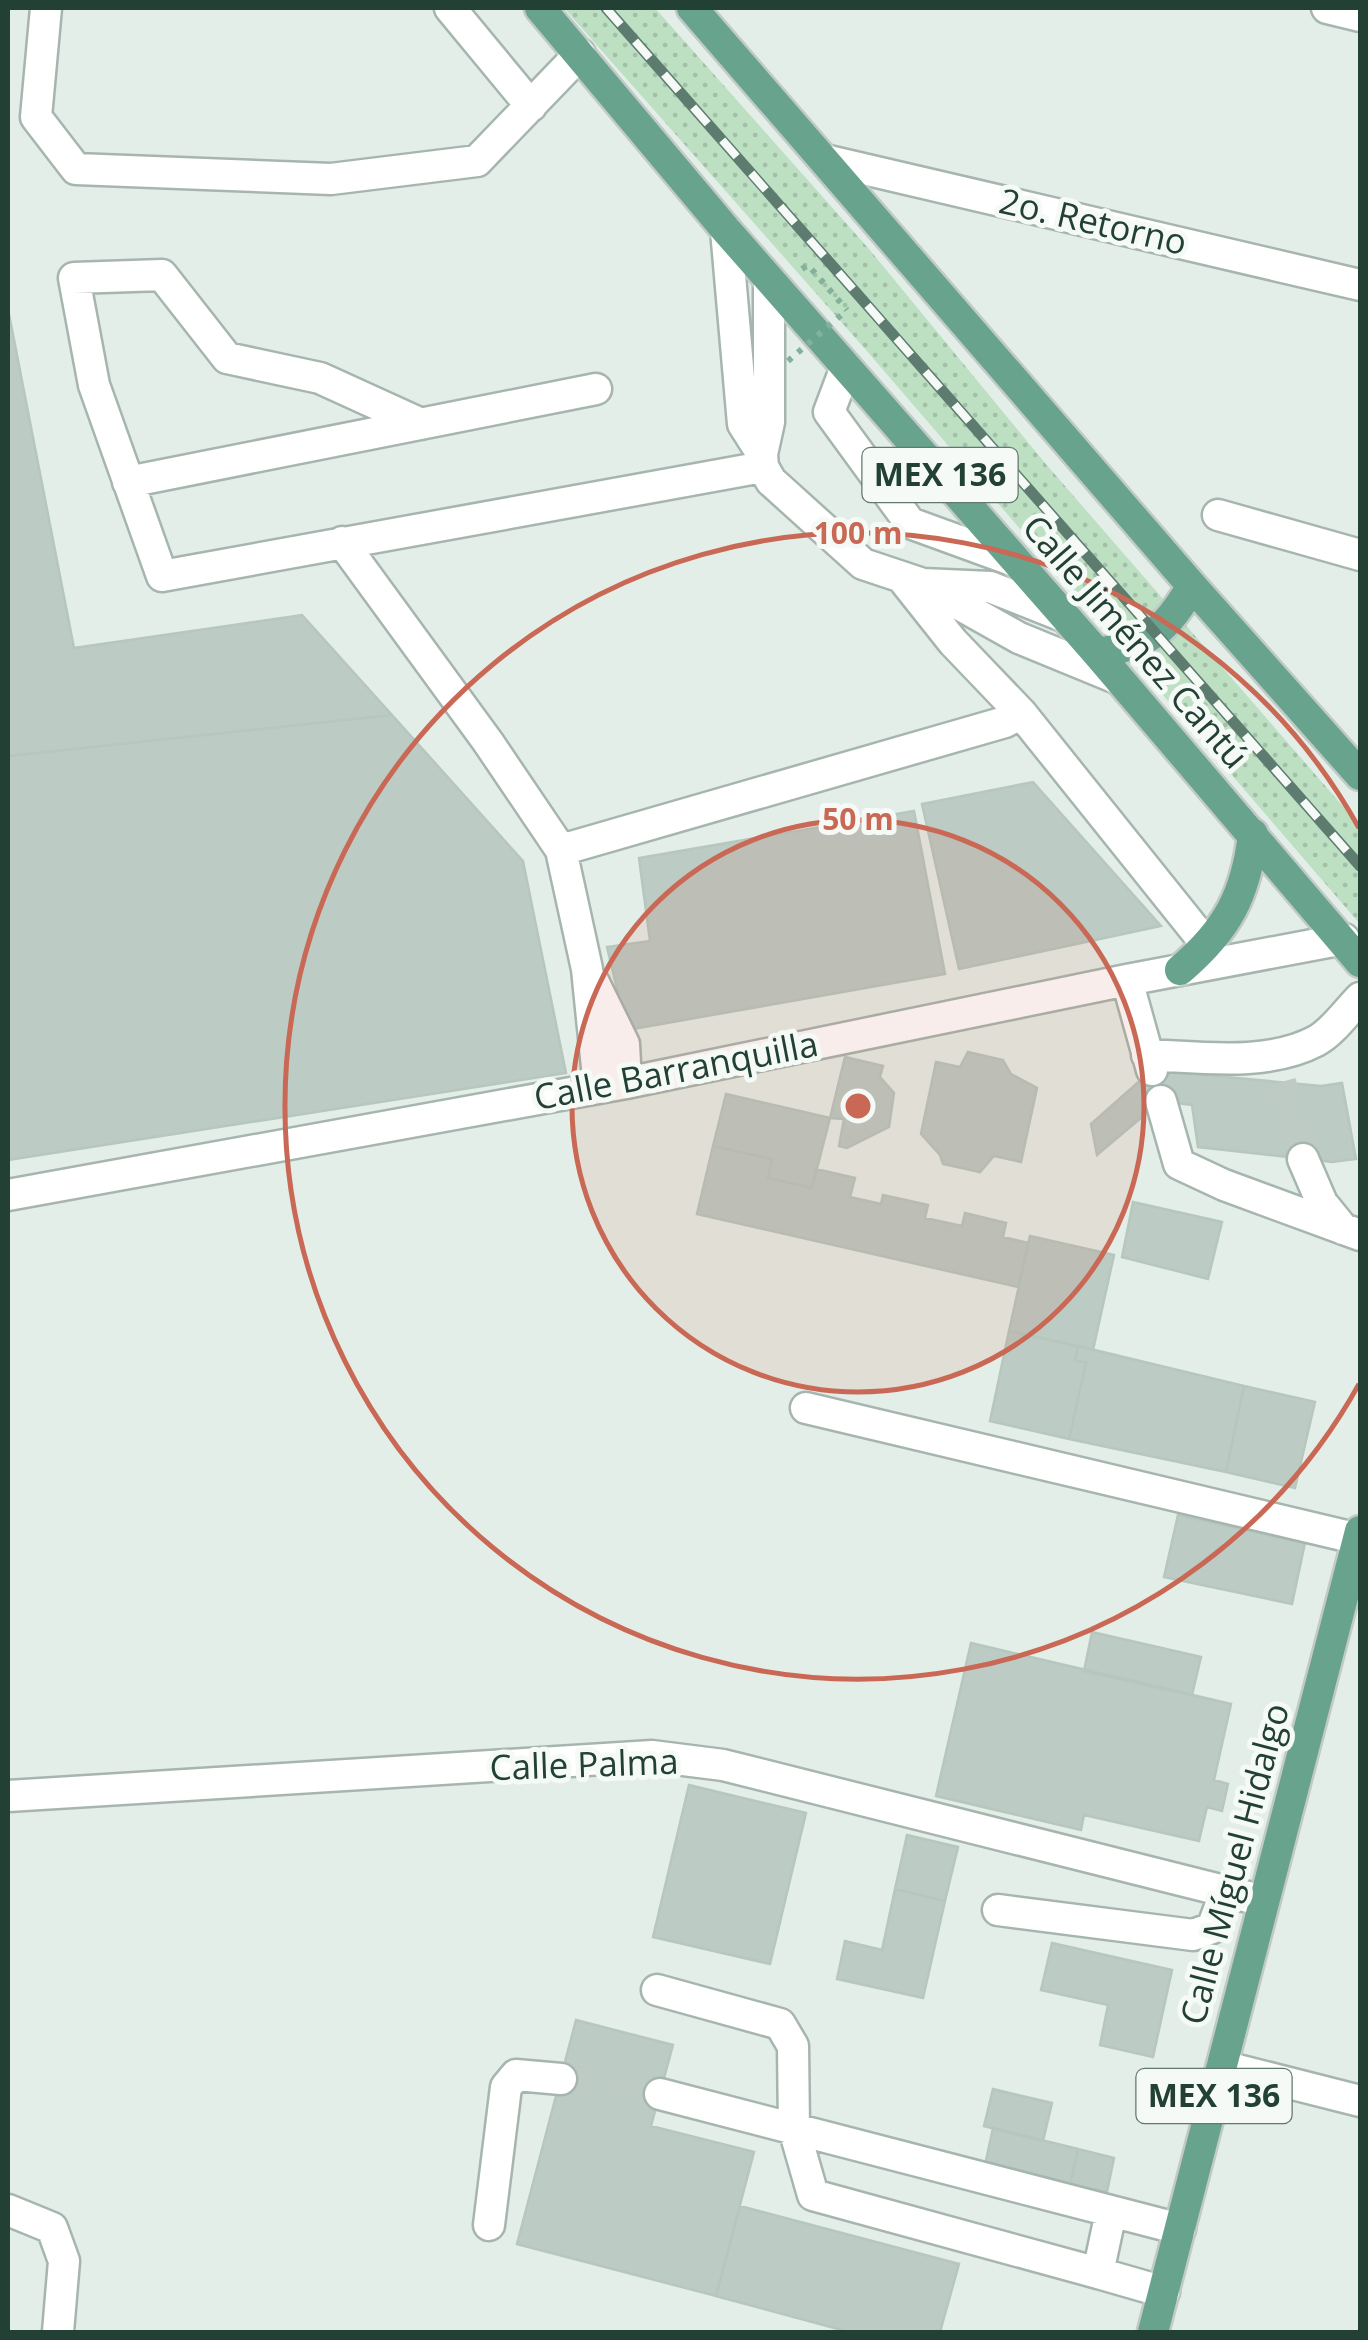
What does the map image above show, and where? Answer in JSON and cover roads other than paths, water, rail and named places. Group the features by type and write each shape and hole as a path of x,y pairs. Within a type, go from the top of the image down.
{"main road":[{"name":"Calle Jiménez Cantú","path":"540,8 769,280 1355,948"},
{"name":"MEX 136","path":"692,8 1360,775"},
{"path":"1097,653 1157,634 1174,616 1192,586"},
{"path":"1180,970 1208,945 1231,913 1243,888 1253,834"},
{"name":"Calle Míguel Hidalgo","path":"1153,2332 1360,1535"}],"street":[{"path":"46,8 36,118 76,169 330,180 476,161 580,54"},
{"path":"450,8 531,106"},
{"path":"1327,8 1360,16"},
{"name":"2o. Retorno","path":"825,160 1360,285"},
{"path":"726,230 743,424 771,481 863,564 913,582 1019,638 1119,679"},
{"path":"420,424 320,378 226,358 162,275 74,278 94,385 162,576 763,461"},
{"path":"763,461 769,422 769,280"},
{"path":"846,367 830,412 910,523 1016,562"},
{"path":"128,482 596,389"},
{"path":"1218,516 1360,555"},
{"path":"342,542 562,850 587,969 624,1044 612,1085"},
{"path":"913,582 990,588 1064,616"},
{"path":"913,582 953,642 1021,714 1208,945"},
{"path":"562,850 1005,722 1021,714"},
{"name":"Calle Barranquilla","path":"8,1196 612,1085 1180,970 1355,948"},
{"path":"1127,980 1149,1063 1230,1058 1278,1068 1290,1052 1320,1040 1360,998"},
{"path":"1160,1101 1179,1164 1224,1186 1352,1232"},
{"path":"1303,1159 1322,1203 1352,1232"},
{"path":"806,1408 1360,1535"},
{"name":"Calle Palma","path":"8,1796 652,1756 723,1766 1264,1901"},
{"path":"998,1910 1192,1935 1212,1928 1226,1891"},
{"path":"657,1990 780,2024 792,2046 794,2129 813,2195 1164,2292"},
{"path":"1222,2066 1360,2101"},
{"path":"490,2225 506,2087 516,2075 560,2079"},
{"path":"660,2094 1180,2229"},
{"path":"8,2210 52,2228 64,2261 58,2332"},
{"path":"1098,2273 1111,2212"}],"tunnel":[{"path":"1281,1082 1303,1159"},
{"path":"561,2079 660,2094"}],"railway":[{"path":"606,8 1360,866"}]}
